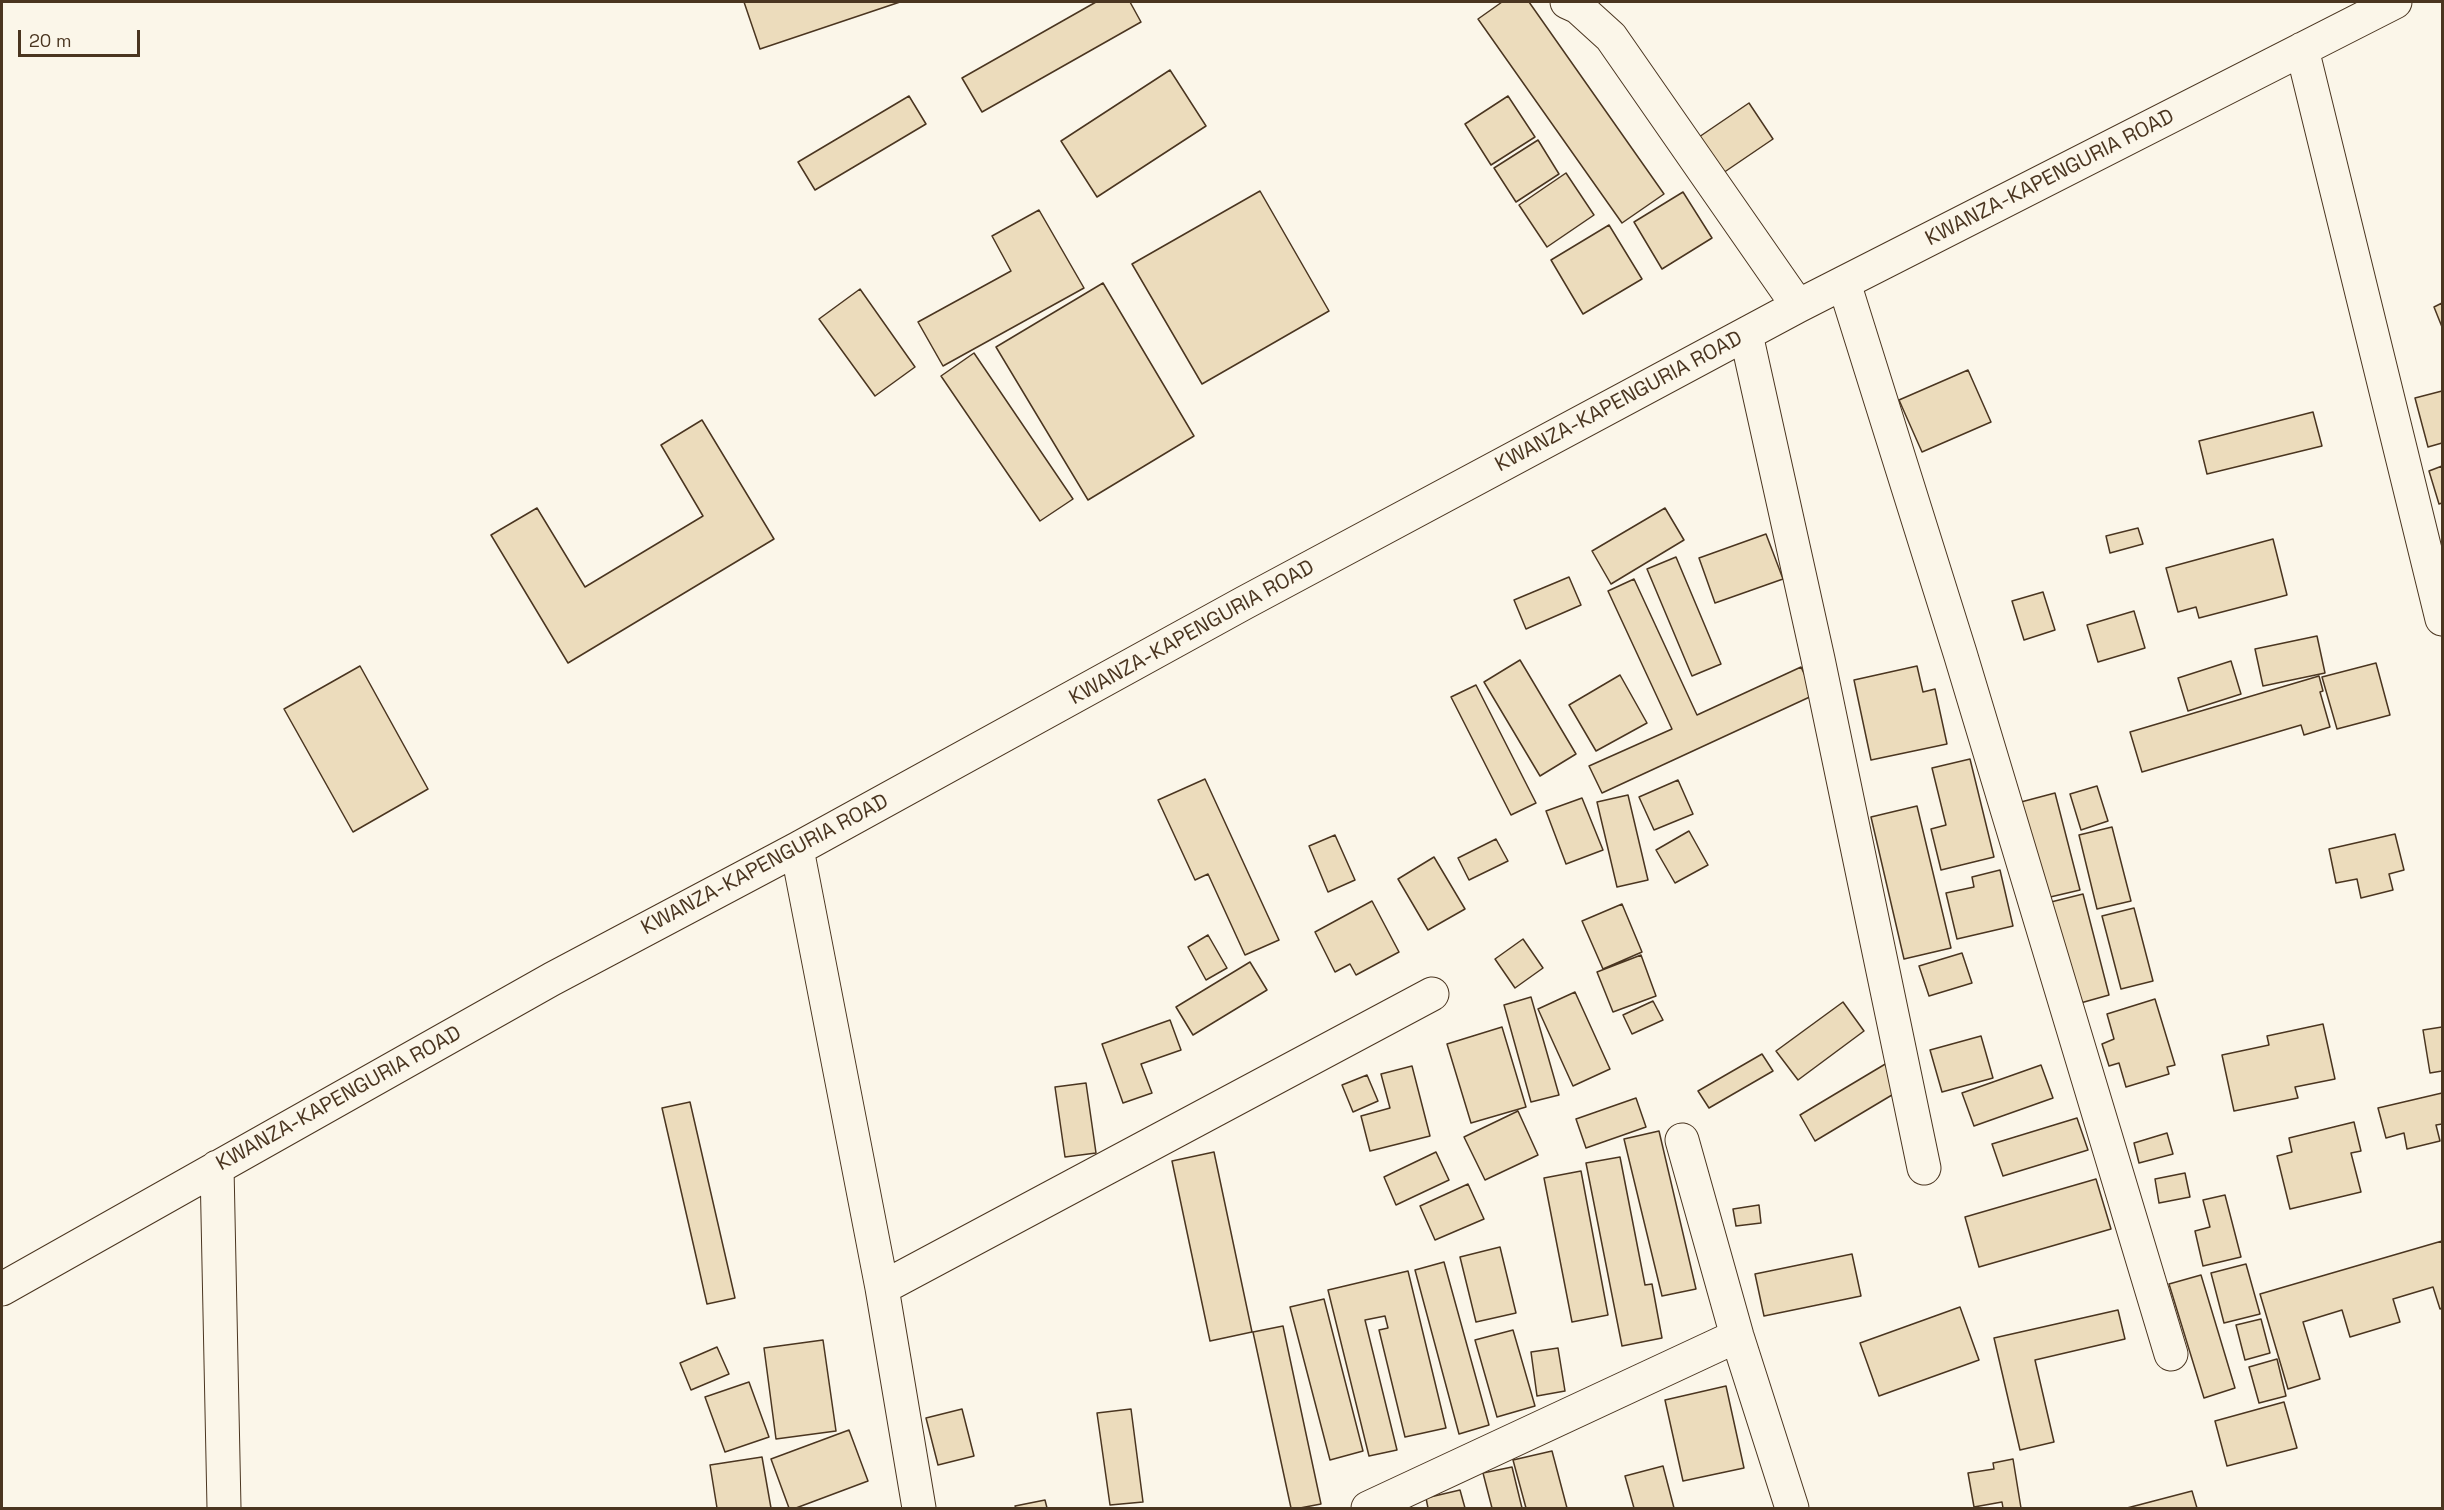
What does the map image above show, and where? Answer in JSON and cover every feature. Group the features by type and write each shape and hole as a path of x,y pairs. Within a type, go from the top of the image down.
{"street":[{"path":"1567,2 1578,7 1611,37 1798,306"},
{"name":"KWANZA-KAPENGURIA ROAD","path":"2,1289 552,979 797,849 1234,609 1798,306 2395,2"},
{"path":"2302,50 2442,618"},
{"path":"1844,283 1960,653 2170,1354"},
{"path":"1746,334 1818,659 1924,1168"},
{"path":"797,849 882,1288 919,1509"},
{"path":"882,1288 1432,994"},
{"path":"1682,1140 1737,1336 1792,1509"},
{"path":"218,1167 224,1509"},
{"path":"1368,1509 1737,1336"}],"building":[{"path":"744,2 900,2 760,49"},
{"path":"1096,2 1130,2 1141,22 982,112 962,78"},
{"path":"1502,2 1529,2 1664,194 1622,223 1478,19"},
{"path":"1170,70 1206,126 1097,197 1061,141"},
{"path":"909,96 926,124 815,190 798,162"},
{"path":"1508,96 1535,137 1491,165 1465,124"},
{"path":"1749,103 1773,139 1723,173 1699,137"},
{"path":"1538,140 1559,174 1516,202 1494,168"},
{"path":"1566,173 1594,215 1547,247 1519,205"},
{"path":"1260,191 1329,311 1202,384 1132,264"},
{"path":"1683,192 1712,238 1662,269 1634,222"},
{"path":"1039,210 1084,288 943,366 918,322 1011,271 992,236"},
{"path":"1609,225 1642,279 1583,314 1551,260"},
{"path":"1103,283 1194,436 1088,500 996,347"},
{"path":"860,289 915,367 875,396 819,319"},
{"path":"2442,303 2442,327 2434,307"},
{"path":"974,353 1073,499 1040,521 941,376"},
{"path":"1968,370 1991,422 1922,452 1899,400"},
{"path":"2442,391 2442,443 2428,447 2415,398"},
{"path":"2313,412 2322,446 2207,474 2199,441"},
{"path":"702,420 774,539 568,663 491,535 537,508 585,587 703,516 661,445"},
{"path":"2442,466 2442,503 2439,504 2429,471"},
{"path":"1665,508 1684,540 1611,584 1592,551"},
{"path":"2138,528 2143,544 2110,553 2106,536"},
{"path":"1766,534 1783,579 1715,603 1699,558"},
{"path":"2273,539 2287,595 2199,618 2196,607 2178,612 2166,568"},
{"path":"1676,557 1721,664 1692,676 1647,569"},
{"path":"1569,577 1581,605 1526,629 1514,600"},
{"path":"1634,579 1697,715 1801,667 1814,695 1602,793 1589,766 1672,729 1608,591"},
{"path":"2043,592 2055,630 2024,640 2012,601"},
{"path":"2134,611 2145,648 2098,662 2087,625"},
{"path":"2317,636 2325,673 2263,686 2255,649"},
{"path":"1520,660 1576,754 1540,776 1484,682"},
{"path":"2231,661 2241,694 2188,711 2178,678"},
{"path":"2376,663 2390,715 2337,729 2322,677"},
{"path":"360,666 428,789 353,832 284,709"},
{"path":"1917,666 1923,692 1935,689 1947,744 1871,760 1854,680"},
{"path":"1620,675 1647,723 1596,751 1569,705"},
{"path":"2319,676 2323,691 2320,692 2330,727 2304,735 2301,725 2142,772 2130,732"},
{"path":"1476,685 1536,803 1511,815 1451,697"},
{"path":"1970,759 1994,857 1941,870 1931,829 1946,825 1932,768"},
{"path":"1205,779 1279,940 1245,955 1208,874 1195,880 1158,800"},
{"path":"1678,780 1693,814 1654,830 1639,797"},
{"path":"2097,786 2108,821 2081,830 2070,794"},
{"path":"2055,793 2080,890 2046,898 2021,802"},
{"path":"1628,795 1648,880 1617,887 1597,802"},
{"path":"1582,798 1603,850 1566,864 1546,811"},
{"path":"1917,806 1951,948 1904,959 1871,817"},
{"path":"2112,827 2131,901 2097,909 2079,835"},
{"path":"1689,831 1708,865 1675,883 1656,850"},
{"path":"2395,834 2404,870 2389,874 2393,890 2361,898 2357,879 2336,883 2329,849"},
{"path":"1335,835 1355,880 1328,892 1309,846"},
{"path":"1496,839 1508,861 1469,880 1458,858"},
{"path":"1434,857 1465,909 1428,930 1398,879"},
{"path":"2000,870 2013,926 1957,939 1946,893 1974,887 1972,877"},
{"path":"2083,894 2109,995 2077,1004 2051,902"},
{"path":"1372,901 1399,952 1356,975 1350,964 1335,972 1315,932"},
{"path":"1622,904 1642,952 1603,969 1582,921"},
{"path":"2134,908 2153,981 2121,989 2102,916"},
{"path":"1208,935 1227,968 1206,980 1188,947"},
{"path":"1523,939 1543,968 1515,988 1495,959"},
{"path":"1962,953 1972,983 1929,996 1919,966"},
{"path":"1641,955 1656,996 1613,1012 1597,972"},
{"path":"1250,962 1267,990 1193,1035 1176,1007"},
{"path":"1575,992 1610,1069 1573,1086 1538,1009"},
{"path":"1531,997 1559,1095 1531,1102 1504,1005"},
{"path":"2155,999 2175,1065 2167,1067 2169,1074 2126,1087 2119,1063 2109,1066 2102,1044 2114,1039 2107,1014"},
{"path":"1653,1001 1663,1020 1632,1034 1623,1015"},
{"path":"1843,1002 1864,1031 1798,1080 1776,1051"},
{"path":"1170,1020 1181,1050 1141,1064 1152,1093 1123,1103 1102,1044"},
{"path":"2323,1024 2335,1079 2295,1087 2298,1098 2234,1111 2222,1055 2269,1045 2267,1036"},
{"path":"1502,1027 1526,1107 1471,1123 1447,1044"},
{"path":"2442,1027 2442,1071 2430,1073 2423,1030"},
{"path":"1981,1036 1993,1078 1942,1092 1930,1050"},
{"path":"1762,1054 1773,1071 1709,1108 1698,1091"},
{"path":"1887,1063 1902,1089 1815,1141 1800,1115"},
{"path":"2041,1065 2053,1098 1974,1126 1962,1093"},
{"path":"1412,1066 1430,1136 1370,1151 1361,1116 1390,1108 1381,1074"},
{"path":"1367,1075 1378,1101 1353,1112 1342,1085"},
{"path":"1086,1083 1096,1153 1065,1157 1055,1087"},
{"path":"2442,1093 2442,1124 2436,1125 2440,1141 2407,1149 2404,1133 2386,1138 2378,1108"},
{"path":"1636,1098 1646,1127 1586,1148 1576,1119"},
{"path":"690,1102 735,1298 707,1304 662,1108"},
{"path":"1518,1111 1538,1155 1485,1180 1464,1137"},
{"path":"2077,1118 2088,1150 2003,1176 1992,1144"},
{"path":"2354,1122 2361,1151 2351,1153 2361,1192 2290,1209 2277,1156 2292,1152 2289,1138"},
{"path":"1659,1131 1696,1289 1662,1296 1624,1139"},
{"path":"2167,1133 2173,1154 2139,1163 2134,1143"},
{"path":"1214,1152 1252,1332 1210,1341 1172,1161"},
{"path":"1436,1152 1449,1180 1396,1205 1384,1177"},
{"path":"1620,1157 1645,1285 1652,1284 1662,1338 1622,1346 1586,1163"},
{"path":"1581,1171 1608,1315 1572,1322 1544,1178"},
{"path":"2185,1173 2190,1197 2159,1203 2155,1179"},
{"path":"2096,1179 2111,1229 1979,1267 1965,1217"},
{"path":"1468,1184 1484,1219 1435,1240 1420,1206"},
{"path":"2225,1195 2241,1257 2203,1266 2195,1231 2210,1227 2203,1200"},
{"path":"1759,1205 1761,1223 1736,1226 1733,1209"},
{"path":"2442,1241 2442,1308 2440,1309 2433,1287 2393,1299 2400,1322 2350,1337 2342,1310 2303,1322 2320,1379 2288,1389 2260,1294"},
{"path":"1500,1247 1516,1313 1476,1322 1460,1257"},
{"path":"1852,1254 1861,1296 1764,1316 1755,1274"},
{"path":"1444,1262 1489,1425 1459,1434 1415,1270"},
{"path":"2246,1264 2260,1314 2224,1323 2211,1273"},
{"path":"1408,1271 1446,1428 1405,1437 1379,1330 1388,1328 1385,1316 1365,1320 1397,1450 1369,1456 1328,1290"},
{"path":"2201,1275 2235,1388 2204,1398 2169,1284"},
{"path":"1324,1299 1363,1451 1330,1460 1290,1307"},
{"path":"1960,1307 1979,1360 1879,1396 1860,1343"},
{"path":"2118,1310 2125,1339 2035,1360 2054,1442 2020,1450 1994,1338"},
{"path":"2261,1319 2270,1353 2245,1360 2236,1325"},
{"path":"1283,1326 1321,1504 1300,1508 1291,1508 1253,1332"},
{"path":"1513,1330 1535,1406 1497,1417 1475,1340"},
{"path":"823,1340 836,1431 776,1439 764,1348"},
{"path":"717,1347 729,1374 691,1390 680,1363"},
{"path":"1558,1348 1565,1391 1537,1396 1531,1352"},
{"path":"2277,1359 2286,1396 2259,1403 2249,1367"},
{"path":"749,1382 769,1437 725,1452 705,1397"},
{"path":"1726,1386 1744,1468 1683,1481 1665,1400"},
{"path":"2284,1402 2297,1448 2227,1466 2215,1421"},
{"path":"962,1409 974,1456 938,1465 926,1418"},
{"path":"1131,1409 1143,1502 1110,1505 1097,1413"},
{"path":"849,1430 868,1481 796,1508 789,1508 771,1459"},
{"path":"1552,1451 1567,1508 1526,1508 1513,1460"},
{"path":"762,1457 771,1508 717,1508 710,1465"},
{"path":"2013,1459 2021,1508 2003,1508 2002,1502 1974,1507 1968,1473 1994,1469 1993,1463"},
{"path":"1663,1466 1674,1508 1634,1508 1625,1476"},
{"path":"1512,1467 1522,1508 1492,1508 1483,1473"},
{"path":"1460,1490 1465,1508 1428,1508 1426,1498"},
{"path":"2192,1491 2197,1508 2127,1508"},
{"path":"1045,1500 1047,1508 1016,1508 1015,1506"}]}
